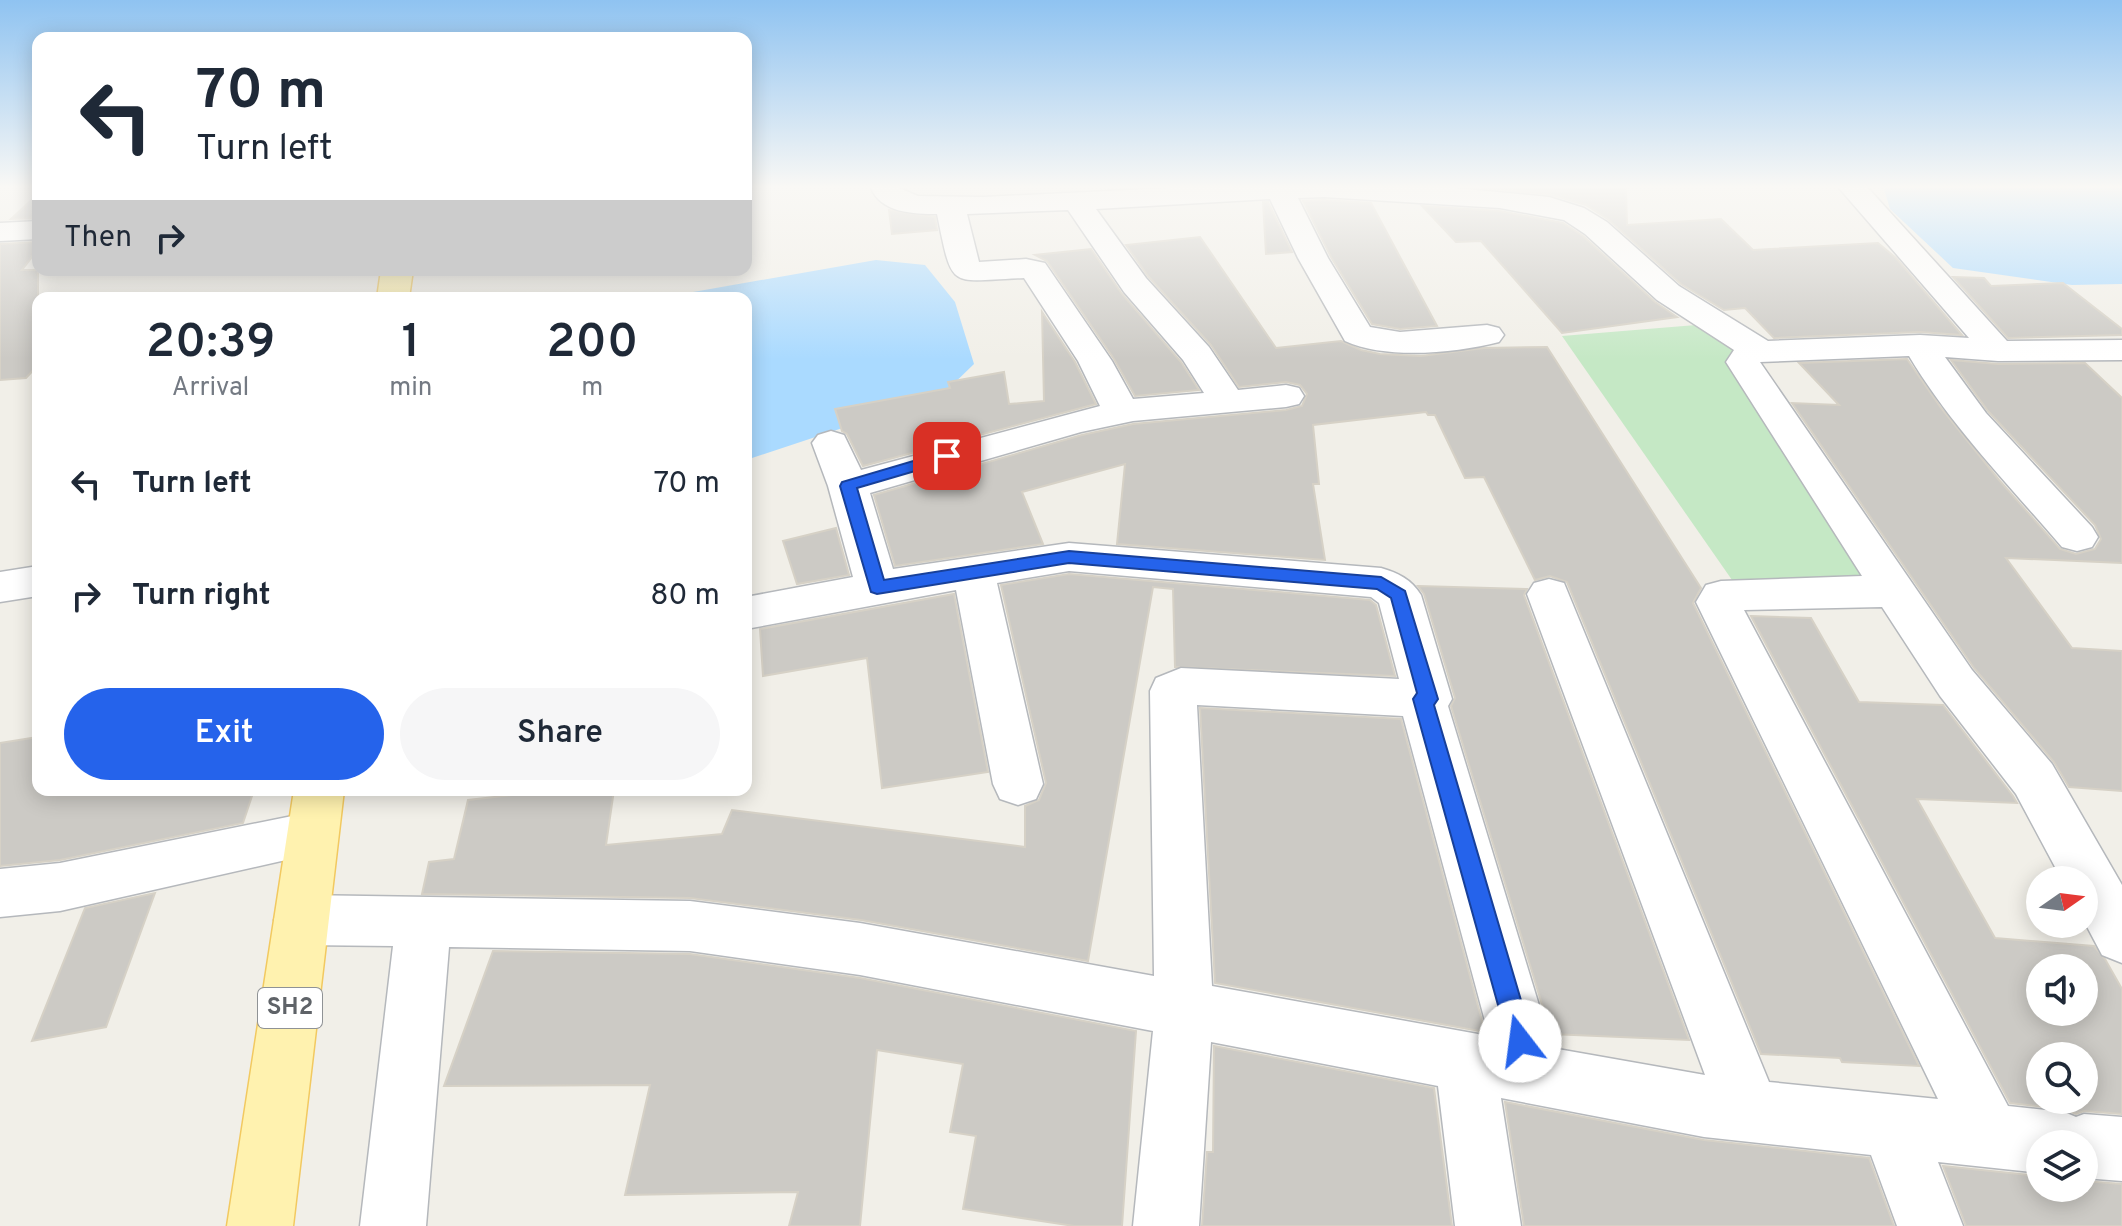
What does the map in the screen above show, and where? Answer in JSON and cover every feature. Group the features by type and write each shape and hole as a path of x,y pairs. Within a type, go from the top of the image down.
{"main road":[{"name":"SH2","path":"260,1226 316,812"}],"street":[{"path":"959,245 964,267 972,272 1029,268 1039,275 1095,361 1122,412"},
{"path":"1107,245 1135,285 1197,354 1227,400"},
{"path":"1307,245 1357,334 1363,338 1381,342 1487,335"},
{"path":"1615,245 1668,293 1753,347 1766,351 1920,345 1998,351 2122,350"},
{"path":"1904,245 1998,351"},
{"path":"1920,345 1934,369 1966,409 2077,537"},
{"path":"1753,347 1743,362 1956,683 2034,779 2122,937"},
{"path":"2082,350 2122,381"},
{"path":"848,486 1014,437 1122,412 1286,396"},
{"path":"831,443 848,486 877,587"},
{"path":"752,612 877,587 1069,557 1381,583 1399,595 1428,699 1175,687 1175,780 1184,1010 1166,1226"},
{"path":"974,573 1018,784"},
{"path":"0,587 32,582"},
{"path":"1893,591 1731,595 1721,596 1718,602 1990,1137"},
{"path":"1549,594 1750,1112"},
{"path":"1422,699 1529,1072"},
{"path":"0,893 60,887 316,812"},
{"path":"302,920 690,926 860,949 1704,1106 2026,1140"},
{"path":"393,1226 423,923"},
{"path":"1465,1061 1488,1226"},
{"path":"1892,1126 1930,1226"},
{"path":"2098,1147 2122,1149"}],"green space":[{"path":"1696,325 1743,345 1896,583 1739,590 1562,336"}],"water":[{"path":"1929,245 2122,245 2122,284 2072,285 1953,268"},
{"path":"876,260 925,265 955,302 974,364 942,395 752,458 752,292 693,292"}],"building":[{"path":"0,245 32,245 32,257 22,270 32,270 32,276 38,276 38,292 32,292 32,372 26,378 0,380"},
{"path":"1126,245 1206,245 1276,348 1341,341 1380,354 1421,356 1484,348 1547,347 1701,588 1693,603 1919,1066 1761,1054 1567,582 1550,576 1535,580 1484,477 1465,478 1435,415 1426,412 1313,425 1319,484 1313,484 1325,560 1117,544 1125,464 1022,492 1043,544 895,566 874,495 1082,435 1133,424 1302,406 1307,394 1300,385 1286,382 1239,387 1211,345 1148,276"},
{"path":"1265,245 1289,245 1292,252 1266,254"},
{"path":"1325,245 1394,245 1437,326 1400,329 1372,324"},
{"path":"1485,245 1593,245 1655,302 1677,317 1562,333"},
{"path":"1637,245 1748,245 1753,250 1881,245 1896,258 1962,335 1920,332 1774,338 1745,308 1724,310 1681,284"},
{"path":"1091,249 1122,294 1181,362 1199,390 1135,396 1114,359 1047,261 1035,255"},
{"path":"1953,277 1984,278 1991,286 2063,283 2122,329 2122,335 2008,338"},
{"path":"1042,312 1075,362 1096,404 863,466 847,434 842,431 835,409 950,388 948,382 1004,372 1009,404 1044,401"},
{"path":"1907,359 1941,408 1999,480 2060,549 2076,554 2095,549 2101,539 2095,525 1988,411 1951,360 1998,364 2085,363 2122,398 2122,563 2006,558 2072,648 2122,651 2122,791 2069,787 2054,762 1974,668 1792,403 1839,405 1799,363"},
{"path":"836,528 849,575 797,584 783,541"},
{"path":"1069,574 1370,600 1376,605 1395,676 1175,667 1173,589 1153,587 1088,961 861,920 690,898 422,894 429,862 454,859 468,800 503,796 613,796 606,845 722,834 732,810 1025,847 1025,806 1039,800 1046,783 1001,585"},
{"path":"1418,586 1527,589 1524,595 1689,1040 1551,1034 1451,706 1455,698 1424,594"},
{"path":"954,594 988,772 882,788 867,658 763,676 760,629"},
{"path":"1751,616 1811,618 1859,702 1943,705 2017,803 1917,799 1995,938 2094,946 2122,989 2122,1114 2098,1112 2098,1042 2026,1042 2026,1105 2010,1103"},
{"path":"1200,708 1401,719 1485,1032 1215,983"},
{"path":"32,738 32,796 252,796 243,823 60,860 0,866 0,743"},
{"path":"155,893 106,1027 32,1041 85,908"},
{"path":"493,951 690,954 860,978 1136,1031 1122,1226 1074,1226 963,1209 976,1136 950,1132 963,1064 877,1050 860,1226 789,1226 798,1192 625,1195 650,1085 444,1086"},
{"path":"1214,1046 1434,1088 1452,1226 1202,1226 1207,1152 1213,1152"},
{"path":"1505,1102 1704,1140 1869,1158 1894,1226 1524,1226"},
{"path":"1943,1166 2026,1175 2026,1202 2098,1202 2098,1182 2122,1184 2122,1226 1966,1226"}],"route":[{"path":"947,456 848,486 877,587 1069,557 1381,583 1399,595 1428,699 1422,699 1470,857 1520,1041"}]}
